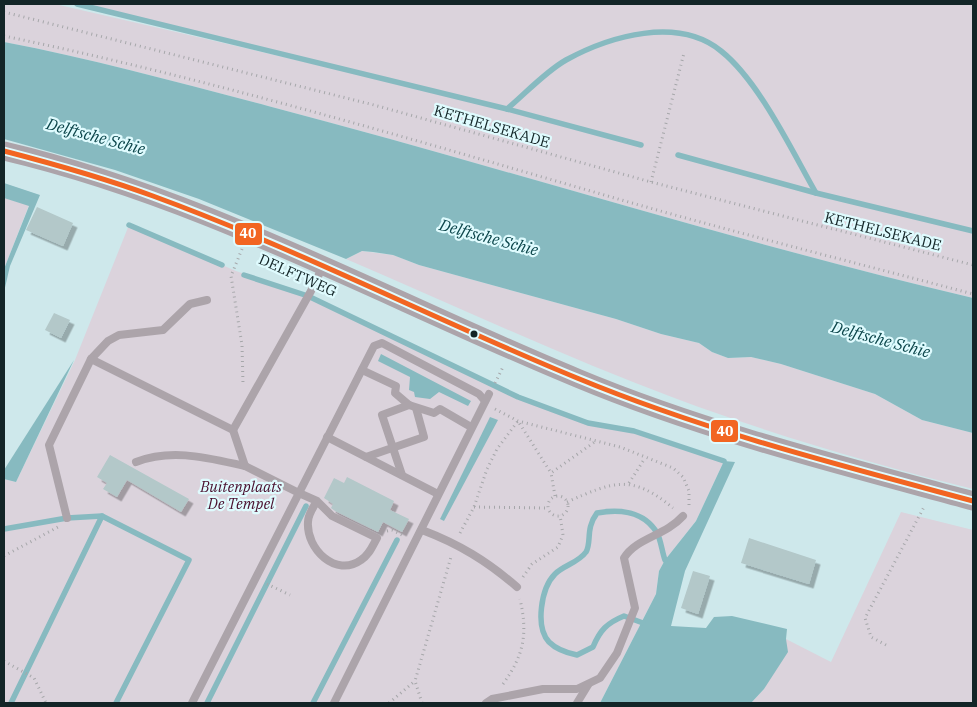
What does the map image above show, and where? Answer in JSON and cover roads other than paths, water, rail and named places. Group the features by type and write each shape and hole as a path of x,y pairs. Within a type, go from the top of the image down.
{"street":[{"name":"DELFTWEG","path":"4,151 88,174 151,195 249,232 476,336 580,380 649,405 738,434 973,501"}],"lane":[{"path":"245,466 234,430 311,291 322,266"},
{"path":"67,518 49,445 90,359 108,341 119,335 162,330 190,304 207,300"},
{"path":"192,703 374,346 382,344 487,398 334,703"},
{"path":"90,359 234,430"},
{"path":"362,370 396,386 395,393 412,407 434,413 440,409 471,427"},
{"path":"366,457 424,437 412,407"},
{"path":"402,475 382,416 412,407"},
{"path":"327,437 438,494"},
{"path":"136,462 152,456 172,454 209,458 245,466 317,501 332,516 376,538 369,553 352,566 342,566 325,559 313,543 309,533 309,515 317,501"},
{"path":"489,701 543,689 577,689 600,678 617,653 630,626 635,608 624,558 636,545 674,527 683,516"},
{"path":"422,530 455,543 496,569 517,587"},
{"path":"576,703 588,685"}],"water":[{"name":"Delftsche Schie","path":"4,42 169,80 268,106 796,253 973,298 973,433 922,420 875,394 781,364 751,357 728,358 712,352 699,343 661,334 616,319 419,265 393,255 362,251 346,259 199,199 115,170 4,139"},
{"path":"4,183 40,195 10,266 4,292 4,269 29,206 4,198"},
{"path":"381,354 471,401 468,406 439,392 430,399 415,397 414,392 409,390 410,377 378,361"},
{"path":"74,360 16,482 4,479 4,470"},
{"path":"490,417 498,420 444,521 440,519"},
{"path":"724,461 735,462 685,571 671,626 706,628 714,617 732,616 787,629 788,652 764,689 751,703 600,703 656,594 659,571 665,560 696,521"}],"waterway":[{"path":"77,4 507,109 641,145"},
{"path":"507,109 551,70 584,51 623,37 644,33 665,32 685,34 704,40 721,51 749,80 774,117 816,193"},
{"path":"678,155 816,193 973,231"},
{"path":"129,225 222,265"},
{"path":"244,275 308,296 518,397 588,423 634,431 724,461"},
{"path":"207,703 306,506"},
{"path":"643,623 624,616 609,624 598,636 593,647 577,655 562,651 549,642 542,627 543,598 546,588 555,574 579,559 586,552 589,544 591,524 597,513 614,511 630,513 645,520 657,533 665,560"},
{"path":"4,529 67,518 102,516 189,560 116,703"},
{"path":"11,703 102,516"},
{"path":"313,703 397,540"}],"park label":[{"name":"Buitenplaats De Tempel","path":"241,494"}]}
